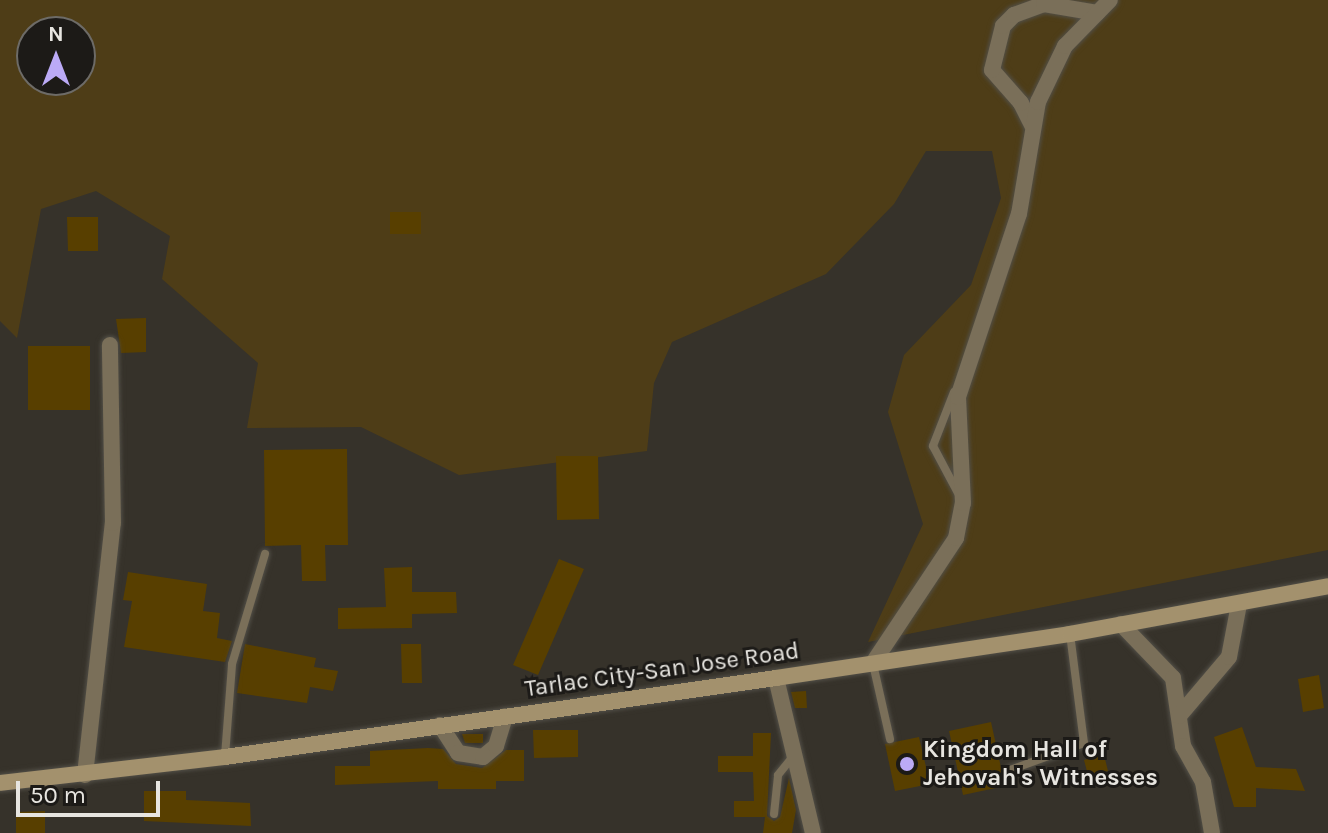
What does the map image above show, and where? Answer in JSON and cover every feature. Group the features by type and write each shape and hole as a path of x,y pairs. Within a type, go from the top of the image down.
{"main road":[{"name":"Tarlac City-San Jose Road","path":"0,783 225,757 776,678 1070,634 1328,586"}],"street":[{"path":"873,663 949,552 963,503 958,423 963,377 1016,226 1032,125 1053,63 1110,0"},
{"path":"1032,125 992,70 1003,26 1014,15 1044,4 1097,13"},
{"path":"85,775 113,523 110,345"},
{"path":"1179,716 1229,657 1239,604"},
{"path":"1121,624 1173,678 1183,746 1203,782 1212,833"},
{"path":"776,678 813,833"},
{"path":"440,725 458,753 483,757 496,746 505,716"}],"lane":[{"path":"963,377 933,446 963,503"},
{"path":"225,757 232,664 265,554"},
{"path":"1010,770 1084,743 1070,634"},
{"path":"873,663 890,739"},
{"path":"774,814 778,775 795,753"}],"shaded area":[{"path":"0,0 1328,0 1328,550 868,642 923,524 888,412 904,355 971,285 1001,198 992,151 926,151 894,204 826,274 672,342 654,383 647,451 459,475 361,427 247,428 258,363 162,279 170,236 96,191 41,209 17,338 0,321"}],"building":[{"path":"390,212 421,212 421,234 390,234"},
{"path":"67,217 98,217 98,251 68,251"},
{"path":"146,318 146,352 121,353 116,319"},
{"path":"28,346 90,346 90,410 28,410"},
{"path":"347,449 348,545 325,545 326,581 302,581 301,545 265,546 264,450"},
{"path":"556,456 598,456 599,519 557,520"},
{"path":"559,559 584,569 538,675 513,665"},
{"path":"412,567 412,592 456,592 457,613 412,614 412,628 338,629 338,608 386,607 384,568"},
{"path":"128,572 207,584 203,611 220,613 217,638 232,641 225,662 124,647 132,601 123,600"},
{"path":"245,644 316,658 314,667 338,671 333,691 310,687 307,703 237,693"},
{"path":"401,644 421,644 422,683 402,683"},
{"path":"1319,675 1324,708 1303,712 1298,679"},
{"path":"806,691 807,708 795,708 791,692"},
{"path":"991,722 1005,786 963,795 949,731"},
{"path":"1242,727 1256,767 1296,769 1305,791 1256,788 1256,807 1234,807 1214,737"},
{"path":"533,730 578,730 578,757 534,758"},
{"path":"753,733 771,733 767,816 774,821 780,817 789,778 796,810 792,833 763,833 765,817 734,817 734,801 754,801 753,772 718,772 718,756 753,756"},
{"path":"462,734 483,734 483,743 465,743"},
{"name":"Kingdom Hall of Jehovah's Witnesses","path":"919,737 930,784 895,791 885,744"},
{"path":"443,749 456,764 482,768 506,750 524,750 524,781 496,781 496,789 438,789 438,781 335,785 335,766 370,766 370,751"},
{"path":"1104,755 1108,771 1088,775 1084,760"},
{"path":"144,791 186,791 186,800 250,803 251,826 144,821"},
{"path":"45,811 45,833 16,833 16,812"}],"place":[{"name":"Kingdom Hall of Jehovah's Witnesses","path":"907,764"}]}
